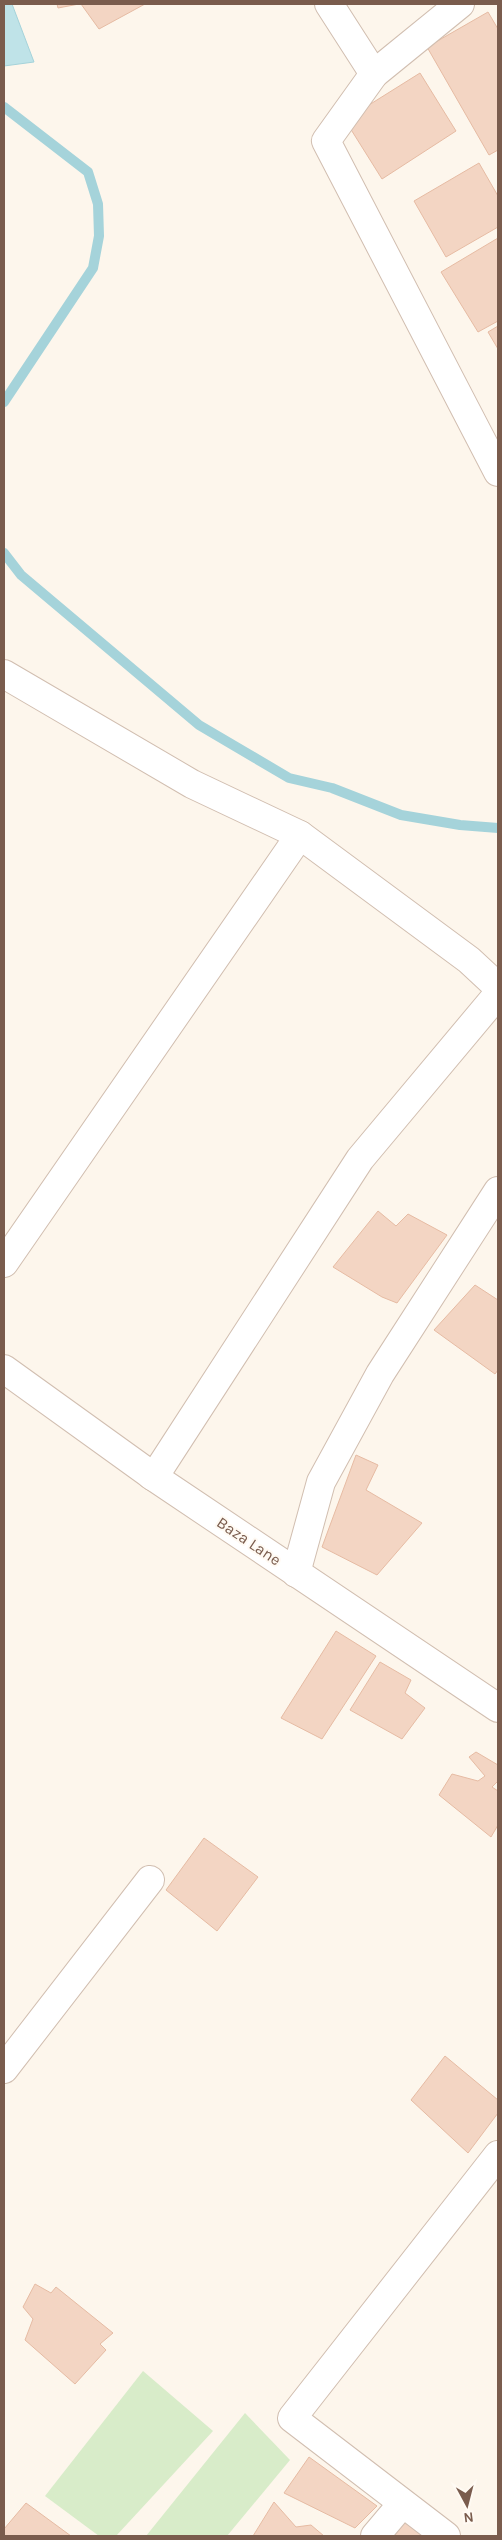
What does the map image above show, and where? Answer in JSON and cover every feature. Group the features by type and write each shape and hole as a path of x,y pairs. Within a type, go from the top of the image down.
{"street":[{"path":"329,4 374,74"},
{"path":"460,4 374,74 326,141 498,472"},
{"path":"4,674 192,784 300,835 469,960 498,988"},
{"path":"4,1263 300,835"},
{"path":"152,1476 360,1159 498,994"},
{"path":"296,1572 321,1482 380,1374 498,1191"},
{"name":"Baza Lane","path":"4,1369 152,1476 498,1708"},
{"path":"4,2069 150,1880"},
{"path":"446,2536 292,2418 498,2155"},
{"path":"374,2536 402,2504"}],"green space":[{"path":"143,2371 213,2431 116,2536 99,2536 45,2496"},
{"path":"245,2413 290,2460 227,2536 146,2536"}],"water":[{"path":"4,4 12,4 34,62 4,66"}],"building":[{"path":"57,4 79,4 58,8"},
{"path":"81,4 145,4 99,29"},
{"path":"488,12 498,29 498,150 489,155 427,47"},
{"path":"420,73 456,131 382,179 345,120"},
{"path":"479,163 498,196 498,227 446,257 414,201"},
{"path":"498,238 498,321 478,332 441,272"},
{"path":"498,326 498,349 488,332"},
{"path":"378,1211 396,1226 408,1214 447,1235 397,1303 382,1297 333,1267"},
{"path":"475,1285 498,1300 498,1370 495,1374 434,1330"},
{"path":"356,1455 378,1465 366,1490 422,1523 377,1575 322,1547"},
{"path":"336,1631 376,1656 322,1739 281,1718"},
{"path":"380,1662 411,1680 405,1693 425,1708 402,1739 350,1710"},
{"path":"476,1752 498,1765 498,1781 492,1787 498,1791 498,1825 491,1837 439,1795 452,1774 478,1781 485,1776 469,1757"},
{"path":"204,1838 258,1877 217,1931 166,1890"},
{"path":"445,2056 498,2100 498,2113 468,2153 411,2100"},
{"path":"35,2284 51,2293 56,2287 113,2333 100,2344 106,2350 75,2384 25,2340 33,2319 23,2307"},
{"path":"309,2457 377,2506 355,2528 284,2493"},
{"path":"274,2502 296,2527 311,2525 324,2536 253,2536"},
{"path":"26,2503 71,2536 4,2536 4,2529"},
{"path":"405,2515 433,2536 388,2536"}],"waterway":[{"path":"4,107 88,172 98,204 99,236 93,268 4,402"},
{"path":"4,553 21,575 199,725 289,778 332,788 401,815 460,825 498,828"}]}
